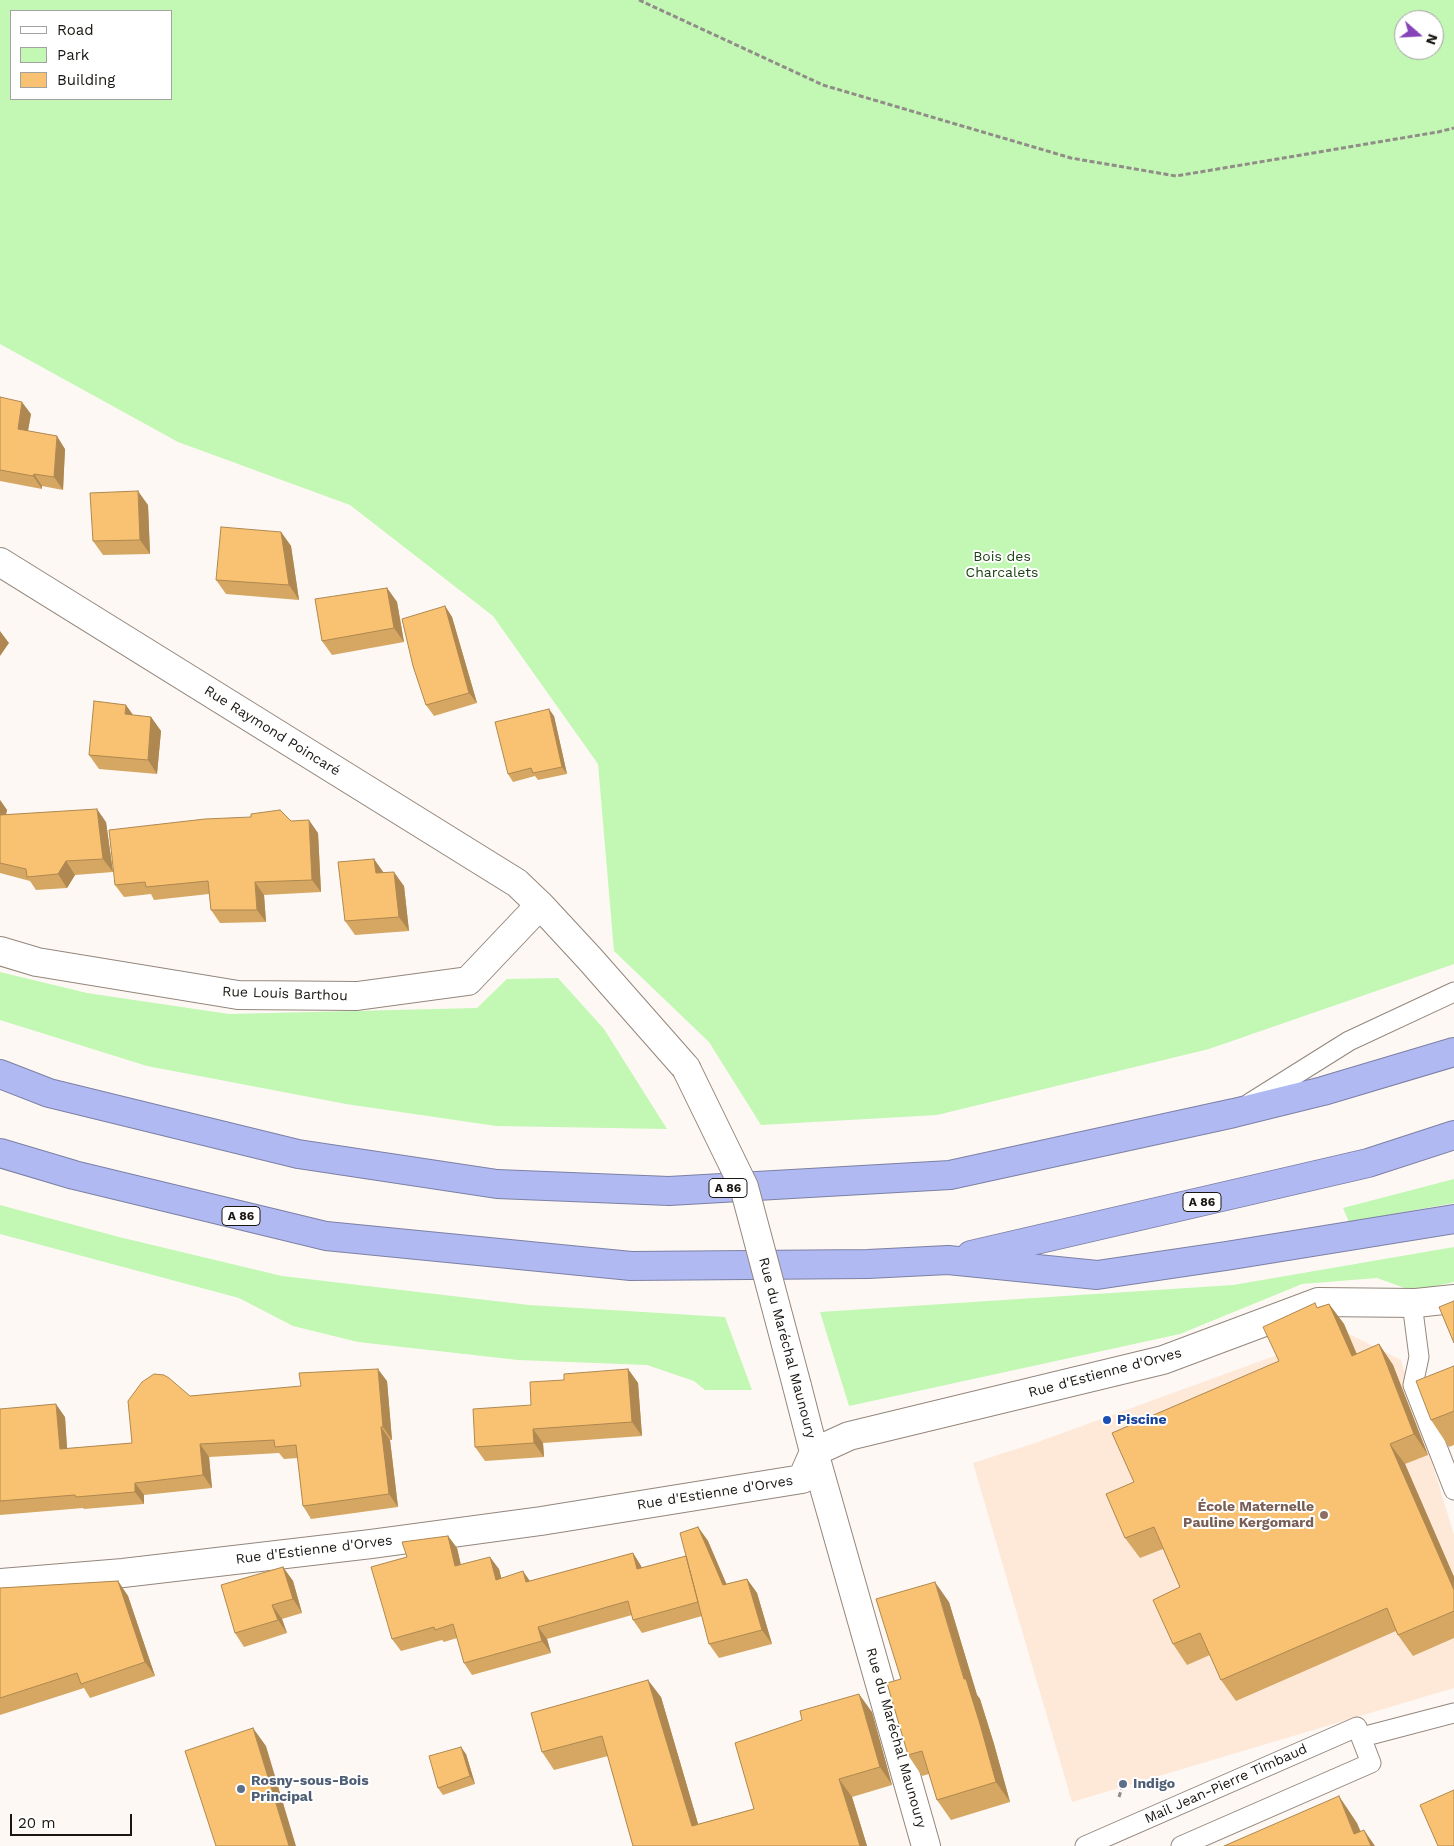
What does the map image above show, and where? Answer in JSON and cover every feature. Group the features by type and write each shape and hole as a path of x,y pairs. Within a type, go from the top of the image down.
{"highway":[{"name":"A 86","path":"0,1074 49,1093 298,1154 498,1184 670,1191 950,1175 1234,1113 1323,1091 1454,1052"},
{"name":"A 86","path":"0,1153 74,1175 326,1236 631,1266 868,1264 948,1260 1368,1163 1454,1135"},
{"path":"948,1260 1097,1275 1454,1219"}],"street":[{"name":"Rue Raymond Poincaré","path":"0,562 517,883 540,905"},
{"name":"Rue Louis Barthou","path":"0,951 36,962 238,995 357,996 468,981 540,905"},
{"name":"Rue du Maréchal Maunoury","path":"540,905 630,1003 686,1068 744,1187 814,1452 926,1846"},
{"name":"Rue d'Estienne d'Orves","path":"0,1583 123,1574 371,1544 541,1521 802,1478 814,1452 849,1436 1163,1360 1318,1302 1412,1303 1454,1299"}],"lane":[{"path":"1234,1113 1349,1041 1454,992"},
{"path":"1412,1303 1418,1357 1413,1385 1454,1490"},
{"name":"Mail Jean-Pierre Timbaud","path":"1085,1846 1357,1727 1362,1737 1454,1714"},
{"path":"1181,1846 1371,1763 1362,1737"}],"path":[{"path":"640,0 822,85 1071,158 1176,176 1454,128"}],"shaded area":[{"path":"1344,1324 1347,1333 1401,1360 1454,1535 1454,1688 1072,1802 973,1463 1035,1443 1280,1354"}],"green space":[{"name":"Bois des Charcalets","path":"0,0 1454,0 1454,964 1209,1049 937,1115 761,1125 709,1042 614,951 598,764 493,616 350,505 178,442 0,344"},
{"path":"0,972 87,993 229,1014 477,1008 507,979 558,978 604,1029 667,1129 496,1126 346,1104 147,1066 0,1020"},
{"path":"1454,1179 1454,1203 1349,1222 1343,1208"},
{"path":"0,1205 119,1237 282,1276 529,1305 725,1317 752,1390 705,1390 694,1381 647,1365 518,1360 358,1342 293,1326 239,1298 0,1234"},
{"path":"1454,1247 1454,1282 1413,1291 1377,1278 1302,1284 1180,1334 849,1406 820,1312 1233,1285"}],"building":[{"path":"0,397 22,402 18,429 57,436 54,477 34,474 33,476 0,470"},
{"path":"138,491 140,540 93,541 90,493"},
{"path":"221,527 281,532 289,585 216,580"},
{"path":"387,588 394,628 322,641 315,599"},
{"path":"445,606 469,693 426,705 413,666 402,619"},
{"path":"94,701 126,705 125,714 151,717 148,760 89,755"},
{"path":"549,709 562,767 533,773 531,768 508,774 495,722"},
{"path":"97,809 103,859 66,861 58,874 27,877 26,869 0,863 0,815"},
{"path":"280,810 291,821 309,820 312,880 255,882 257,910 211,910 208,881 146,887 145,882 115,885 109,830 205,819 251,817 251,814"},
{"path":"374,859 376,873 394,872 399,917 345,921 338,862"},
{"path":"1454,1301 1454,1343 1439,1307"},
{"path":"1315,1303 1317,1308 1329,1304 1352,1356 1379,1344 1414,1434 1390,1444 1454,1590 1454,1611 1398,1635 1387,1608 1221,1680 1200,1633 1173,1644 1153,1600 1180,1587 1154,1527 1125,1538 1106,1494 1134,1482 1112,1433 1279,1361 1263,1327"},
{"path":"1454,1366 1454,1411 1431,1420 1416,1381"},
{"path":"378,1369 383,1427 381,1427 389,1494 303,1506 296,1445 275,1447 274,1440 200,1444 203,1475 135,1483 135,1492 0,1501 0,1409 56,1404 60,1449 132,1443 128,1401 142,1382 154,1374 164,1375 169,1378 190,1396 301,1386 299,1373"},
{"path":"628,1369 632,1422 533,1429 534,1443 475,1447 473,1409 531,1405 530,1382 564,1380 564,1374"},
{"path":"698,1527 723,1585 747,1579 762,1630 709,1644 680,1533"},
{"path":"448,1536 455,1566 490,1557 496,1580 523,1571 526,1582 633,1553 637,1569 686,1556 698,1602 633,1620 628,1601 538,1627 542,1641 464,1663 453,1624 435,1630 434,1627 392,1639 371,1567 407,1557 402,1542"},
{"path":"283,1567 293,1599 272,1605 278,1620 235,1633 221,1585"},
{"path":"118,1581 145,1662 81,1684 77,1673 0,1698 0,1588"},
{"path":"935,1582 964,1679 966,1679 980,1724 996,1782 937,1800 922,1751 908,1755 887,1683 901,1679 876,1599"},
{"path":"648,1680 692,1826 754,1809 735,1743 802,1720 800,1711 859,1694 880,1767 839,1779 860,1846 633,1846 602,1736 542,1752 531,1713"},
{"name":"Rosny-sous-Bois Principal","path":"253,1728 289,1846 216,1846 185,1751"},
{"path":"461,1747 470,1776 438,1788 429,1756"},
{"path":"1454,1790 1454,1846 1438,1846 1420,1805"},
{"path":"1339,1796 1354,1834 1364,1830 1371,1846 1224,1846"}],"place":[{"name":"Piscine","path":"1107,1420"},
{"name":"École Maternelle Pauline Kergomard","path":"1324,1515"},
{"name":"Indigo","path":"1123,1784"},
{"name":"Rosny-sous-Bois Principal","path":"241,1789"}]}
